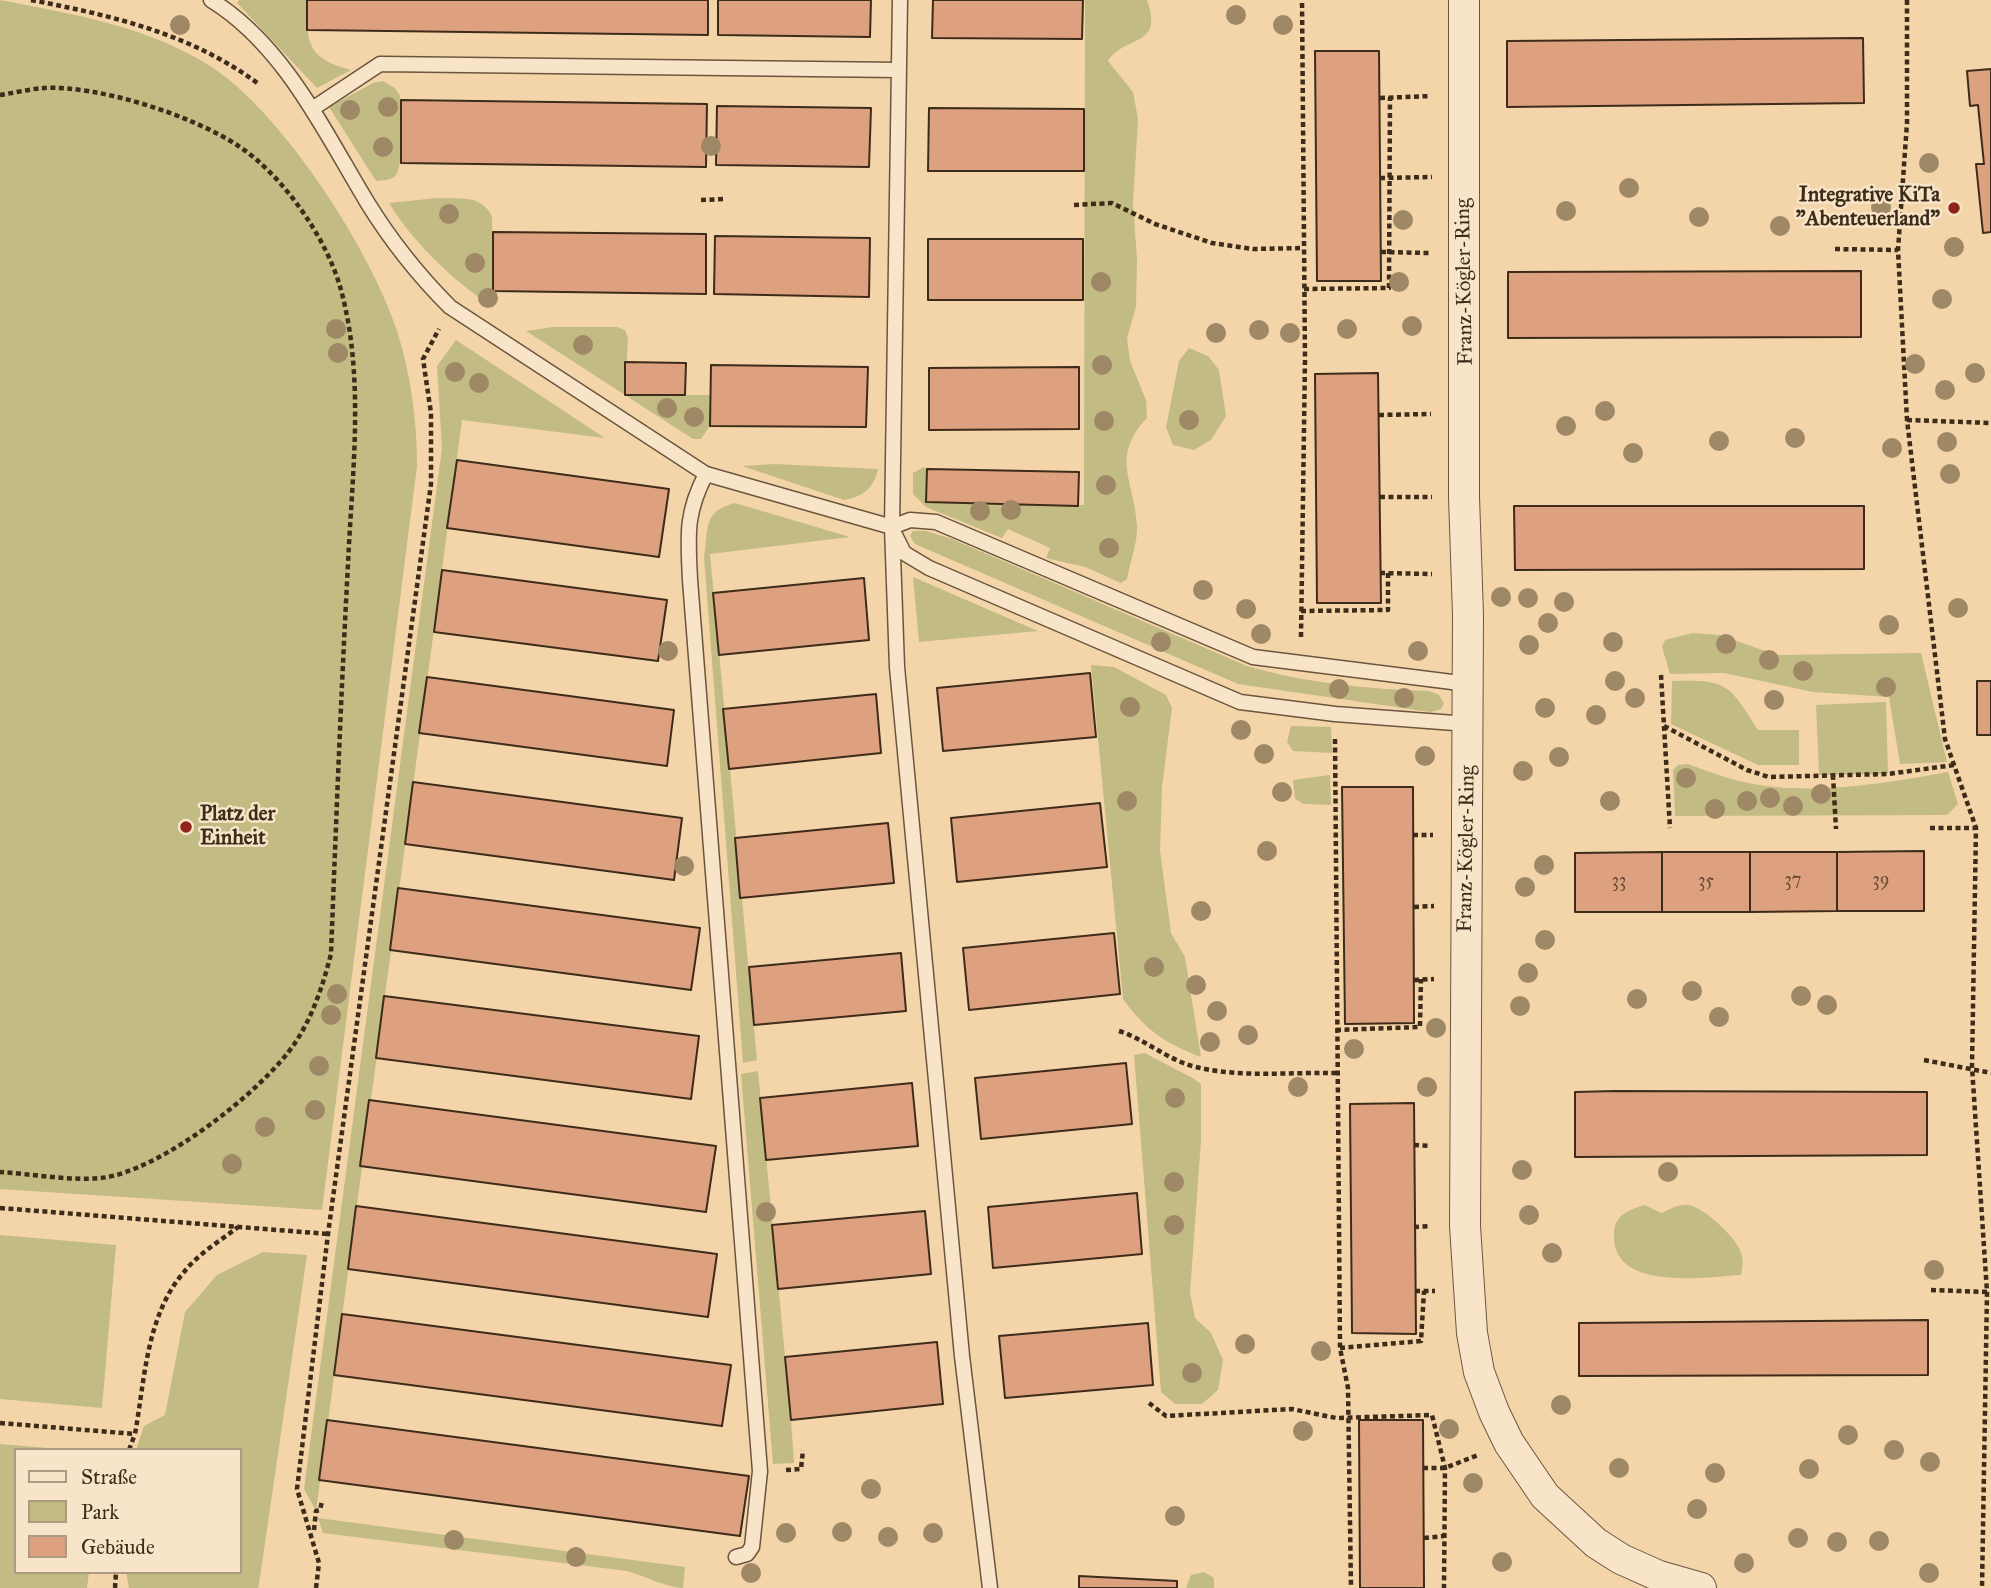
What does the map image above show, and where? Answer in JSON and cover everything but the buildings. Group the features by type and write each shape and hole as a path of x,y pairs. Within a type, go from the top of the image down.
{"street":[{"name":"Franz-Kögler-Ring","path":"1464,0 1464,497 1468,684 1465,1226 1472,1333 1479,1372 1508,1443 1545,1496 1596,1543 1620,1559 1659,1576 1701,1588"}],"lane":[{"path":"211,0 256,37 298,89 399,249 422,279 450,307 706,474 892,527 910,520 936,522 1254,657 1468,684"},
{"path":"900,0 892,527 900,694 962,1356 990,1588"},
{"path":"312,109 380,64 899,70"},
{"path":"706,474 692,500 688,532 690,580 760,1471 752,1547 747,1554 736,1557"},
{"path":"892,527 904,553 929,568 1240,702 1335,714 1468,724"}],"path":[{"path":"31,0 135,22 219,57 265,88 298,89"},
{"path":"1300,663 1304,289 1302,0"},
{"path":"1907,0 1907,124 1898,250 1907,420 1945,739 1976,828 1972,1067 1987,1292 1982,1588"},
{"path":"0,95 46,88 89,92 149,105 238,145 286,189 322,241 341,287 353,338 354,428 331,954 321,991 304,1028 279,1063 247,1093 159,1158 130,1171 101,1178 0,1172"},
{"path":"1380,98 1464,94"},
{"path":"1304,289 1389,288 1390,97"},
{"path":"1380,178 1464,177"},
{"path":"701,201 724,199"},
{"path":"1074,205 1112,202 1155,224 1212,243 1253,249 1303,248"},
{"path":"1835,249 1898,250"},
{"path":"1381,252 1465,254"},
{"path":"316,1588 319,1563 313,1535 297,1489 328,1234 431,484 431,413 423,359 450,307"},
{"path":"1379,415 1466,413"},
{"path":"1907,420 1991,423"},
{"path":"1380,496 1464,497"},
{"path":"1380,573 1467,575"},
{"path":"1301,611 1388,610 1388,573"},
{"path":"1661,676 1670,828"},
{"path":"1664,726 1746,770 1769,777 1888,774 1954,765"},
{"path":"1335,738 1340,1348 1349,1418 1351,1588"},
{"path":"1833,775 1836,829"},
{"path":"1930,828 1976,828"},
{"path":"1336,1030 1420,1027 1421,979"},
{"path":"1119,1031 1140,1038 1164,1055 1196,1067 1229,1072 1336,1073"},
{"path":"1924,1060 1972,1067 1991,1073"},
{"path":"0,1208 328,1234"},
{"path":"130,1448 135,1434 155,1323 166,1297 185,1270 238,1227"},
{"path":"1931,1290 1987,1292"},
{"path":"1340,1348 1422,1341 1424,1291"},
{"path":"1149,1403 1166,1416 1292,1409 1349,1418 1432,1415 1444,1468 1444,1588"},
{"path":"0,1423 135,1434"},
{"path":"1423,1468 1444,1468 1508,1443"},
{"path":"313,1535 316,1511 320,1510 322,1501"},
{"path":"1424,1538 1444,1536"}],"green space":[{"name":"Platz der Einheit","path":"0,0 80,16 132,30 183,51 207,64 235,85 293,147 346,225 386,301 403,350 412,399 417,466 322,1210 0,1189"},
{"path":"239,0 307,0 312,47 325,60 351,70 317,88 237,3"},
{"path":"1085,0 1147,0 1151,15 1151,26 1147,33 1108,61 1133,92 1138,119 1133,203 1137,259 1136,307 1127,338 1130,361 1146,400 1147,418 1129,445 1127,457 1137,532 1127,579 1121,583 1085,567 1046,558 1050,548 1008,529 1002,538 926,507 913,494 913,473 924,467 927,469 927,502 1084,505"},
{"path":"383,81 399,94 402,136 396,175 376,181 329,107 373,83"},
{"path":"437,198 476,201 492,216 494,308 436,261 410,233 389,203"},
{"path":"553,327 617,327 625,330 628,338 625,395 711,395 710,426 701,439 693,439 526,331"},
{"path":"456,340 605,438 462,420 316,1511 304,1489 442,448 437,366"},
{"path":"1189,348 1208,356 1219,370 1226,416 1211,440 1194,450 1173,445 1166,427 1179,361"},
{"path":"775,464 878,469 867,490 857,497 844,500 742,466"},
{"path":"735,503 850,537 710,554 757,1060 743,1063 704,557 707,530 712,517 717,511"},
{"path":"913,531 926,531 952,539 1247,666 1291,677 1337,684 1429,691 1439,695 1444,703 1441,709 1430,712 1238,684 915,544 910,536"},
{"path":"913,577 1038,631 919,642"},
{"path":"1692,633 1719,635 1777,655 1921,653 1947,762 1900,764 1889,697 1813,692 1724,673 1670,674 1662,647 1665,640"},
{"path":"1091,665 1114,667 1166,695 1172,708 1162,787 1160,851 1171,933 1185,957 1201,1057 1157,1035 1123,999"},
{"path":"1672,681 1705,682 1725,688 1740,702 1758,730 1799,730 1799,765 1758,765 1671,724"},
{"path":"1886,702 1888,774 1819,775 1816,705"},
{"path":"1291,726 1331,727 1332,753 1293,751 1287,742"},
{"path":"1688,764 1739,781 1790,788 1843,787 1948,772 1958,804 1947,815 1675,816 1673,770 1678,765"},
{"path":"1330,775 1331,805 1304,804 1295,799 1293,780"},
{"path":"1145,1053 1201,1084 1201,1140 1190,1293 1195,1318 1211,1333 1223,1360 1218,1390 1202,1404 1175,1404 1161,1392 1134,1055"},
{"path":"758,1071 794,1463 773,1464 741,1074"},
{"path":"1644,1205 1662,1213 1678,1206 1689,1205 1710,1216 1739,1248 1743,1261 1741,1275 1664,1277 1628,1266 1617,1253 1614,1235 1616,1223 1632,1209"},
{"path":"0,1235 116,1245 102,1408 0,1399"},
{"path":"263,1252 307,1255 258,1588 129,1588 126,1574 242,1574 242,1448 137,1448 144,1426 165,1415 185,1312 217,1275"},
{"path":"0,1444 48,1448 14,1448 14,1574 89,1574 87,1588 0,1588"},
{"path":"318,1518 685,1567 683,1588 627,1571 323,1533"},
{"path":"1204,1572 1214,1578 1214,1588 1186,1588 1191,1575"}],"place":[{"name":"Integrative KiTa \"Abenteuerland\"","path":"1954,208"},
{"name":"Platz der Einheit","path":"186,827"}]}
